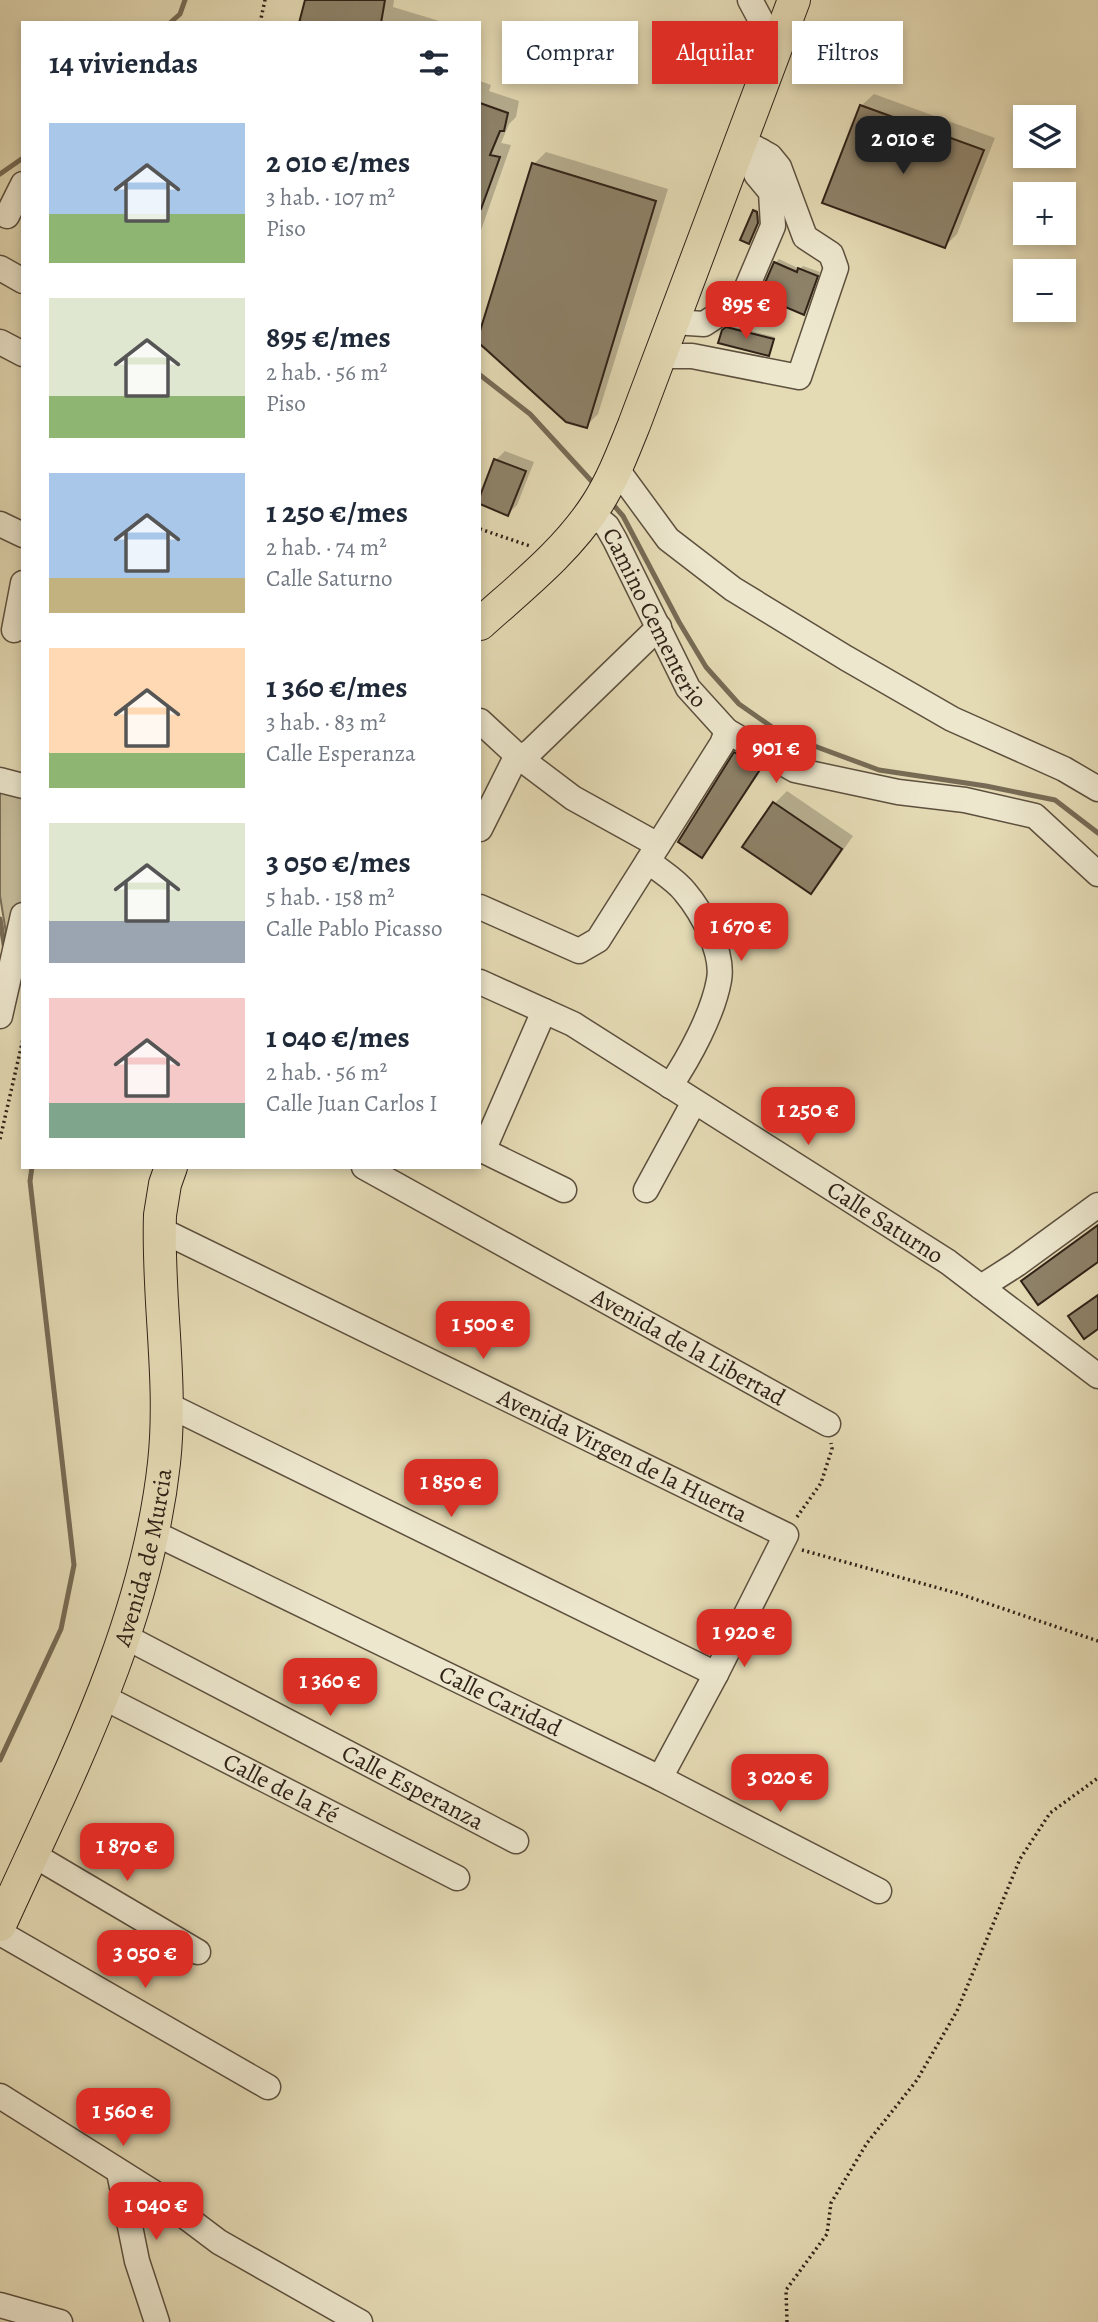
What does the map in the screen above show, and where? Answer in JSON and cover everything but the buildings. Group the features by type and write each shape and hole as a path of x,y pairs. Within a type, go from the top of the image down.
{"main road":[{"path":"778,42 794,0"},
{"path":"481,623 555,554 604,491 673,322 751,146 765,84"},
{"name":"Avenida de Murcia","path":"0,1925 103,1697 124,1636 152,1532 164,1462 166,1405 159,1228 161,1201 170,1169"}],"street":[{"path":"750,0 761,21"},
{"path":"673,322 704,324 741,299 773,226 771,192 756,174 751,146"},
{"path":"660,356 692,356 799,377 836,268 831,254 805,237 779,167 770,156 751,146"},
{"path":"10,218 21,189"},
{"path":"0,268 21,280"},
{"path":"0,342 21,353"},
{"path":"604,491 733,589 846,658 952,719 1063,769 1098,789"},
{"name":"Camino Cementerio","path":"604,491 607,526 688,688 727,730 794,770 898,792 965,800 1035,816 1098,874"},
{"path":"0,524 21,534"},
{"path":"12,630 21,592"},
{"path":"481,827 513,763 531,751 659,627"},
{"path":"481,723 520,758 573,799 649,838 653,853 684,891 716,943 720,978 706,1019 680,1072 670,1086"},
{"path":"481,907 579,951 598,940 722,744 727,730"},
{"path":"0,780 21,785"},
{"path":"0,1016 21,924"},
{"name":"Calle Saturno","path":"481,982 573,1024 948,1262 1093,1361"},
{"path":"544,1011 482,1150 564,1191"},
{"path":"646,1190 694,1102"},
{"name":"Avenida de la Libertad","path":"368,1169 828,1424"},
{"path":"981,1287 1098,1205"},
{"name":"Avenida Virgen de la Huerta","path":"159,1228 784,1540"},
{"path":"166,1405 716,1674"},
{"name":"Calle Caridad","path":"152,1532 660,1778 879,1891"},
{"path":"660,1778 784,1540"},
{"name":"Calle Esperanza","path":"124,1636 516,1841"},
{"name":"Calle de la Fé","path":"103,1697 457,1878"},
{"path":"32,1854 198,1952"},
{"path":"0,1933 268,2087"},
{"path":"0,2096 153,2193 219,2242 360,2322"},
{"path":"119,2172 137,2261 157,2322"},
{"path":"0,2305 60,2322"}],"path":[{"path":"260,21 265,0"},
{"path":"481,529 555,554"},
{"path":"0,1139 21,1048"},
{"path":"828,1424 832,1449 821,1483 784,1540 1098,1640"},
{"path":"787,2322 786,2290 827,2234 831,2203 867,2143 917,2080 957,2011 1020,1859 1050,1813 1098,1778"}],"shaded area":[{"path":"0,791 21,797 21,910 10,957 0,896"}],"waterway":[{"path":"172,21 180,14 185,0"},
{"path":"0,174 21,159"},
{"path":"481,376 530,414 596,486"},
{"path":"610,501 623,516 706,667 739,704 782,734 879,770 986,786 1055,800 1098,833"},
{"path":"0,919 5,950"},
{"path":"0,1760 61,1629 74,1565 30,1181 32,1169"}]}
